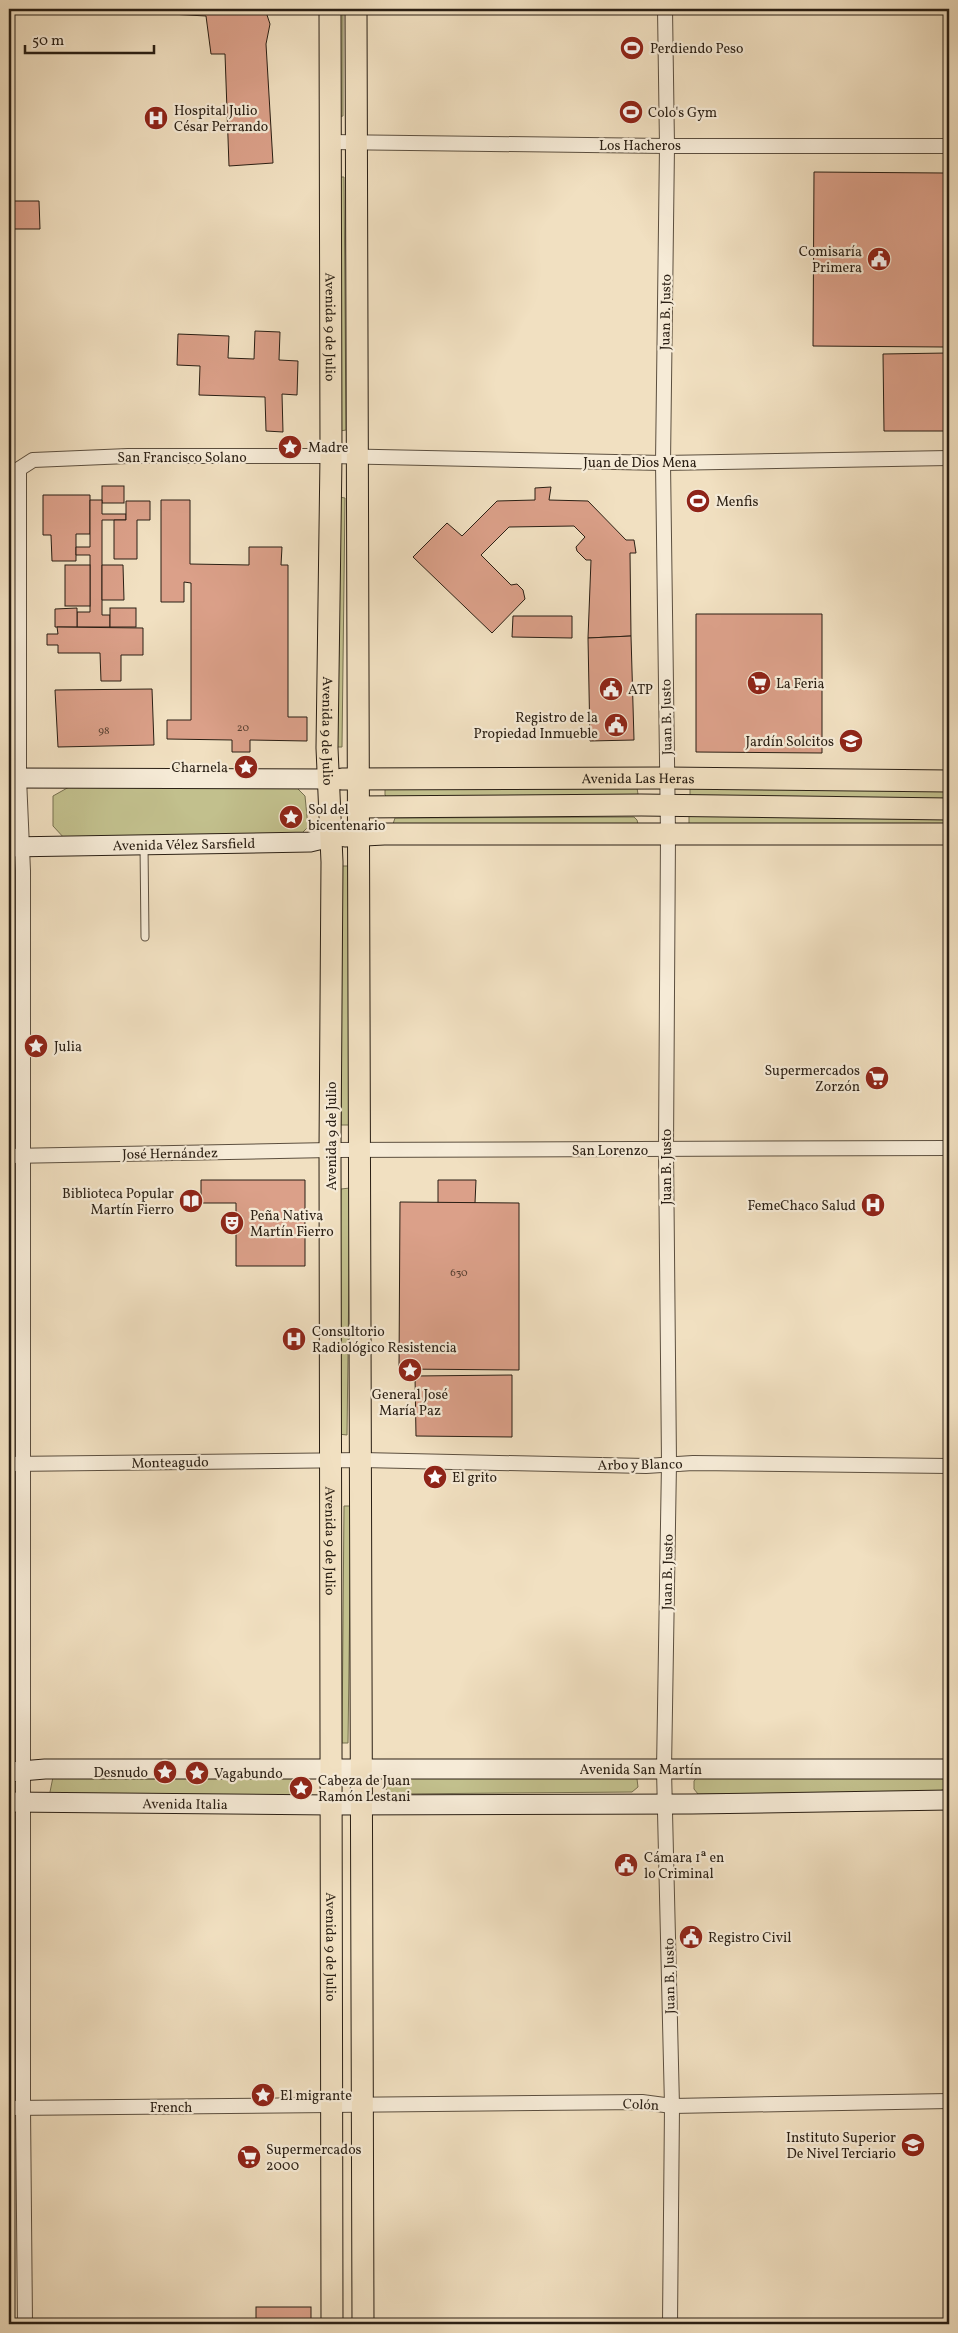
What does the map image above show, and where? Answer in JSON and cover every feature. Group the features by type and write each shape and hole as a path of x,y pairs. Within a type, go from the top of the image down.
{"main road":[{"name":"Avenida 9 de Julio","path":"330,9 331,456 328,779 332,837 330,1150 332,2324"},
{"name":"Avenida 9 de Julio","path":"356,9 358,1151 362,1460 361,1770 364,2324"},
{"path":"14,778 328,779"},
{"name":"Avenida Las Heras","path":"328,779 666,778 949,781"},
{"name":"Avenida Las Heras","path":"358,808 666,806 949,810"},
{"path":"358,834 949,834"},
{"name":"Avenida Vélez Sarsfield","path":"15,847 310,842 358,834"},
{"path":"16,1772 45,1769 332,1770"},
{"name":"Avenida San Martín","path":"332,1770 949,1769"},
{"path":"362,1805 665,1804 949,1800"},
{"name":"Avenida Italia","path":"16,1802 362,1805"}],"street":[{"name":"Juan B. Justo","path":"665,9 667,146 663,463 666,806 668,834 666,1150 669,1463 664,1770 672,2106 670,2324"},
{"name":"Los Hacheros","path":"330,142 667,146 949,146"},
{"name":"San Francisco Solano","path":"14,778 19,469 33,460 128,456 331,456"},
{"name":"Juan de Dios Mena","path":"331,456 663,463 949,458"},
{"path":"14,778 16,2108 25,2324"},
{"name":"San Lorenzo","path":"330,1150 949,1148"},
{"name":"José Hernández","path":"15,1156 330,1150"},
{"name":"Arbo y Blanco","path":"331,1460 636,1466 669,1463 949,1466"},
{"name":"Monteagudo","path":"16,1464 331,1460"},
{"name":"Colón","path":"333,2104 363,2106 642,2102 672,2106 949,2101"},
{"name":"French","path":"16,2108 333,2104"}],"lane":[{"path":"144,845 145,937"}],"shaded area":[{"path":"337,9 343,9 343,116 337,117"},
{"path":"339,177 344,177 346,430 340,431"},
{"path":"339,497 345,498 342,747 336,747"},
{"path":"294,785 305,796 308,827 297,838 66,840 53,826 53,796 69,787"},
{"path":"690,786 949,788 949,804 690,802"},
{"path":"637,788 638,794 634,797 388,798 385,795 385,789"},
{"path":"689,812 949,815 949,828 689,826"},
{"path":"634,817 638,824 392,827 395,818"},
{"path":"341,866 348,866 351,1125 341,1125"},
{"path":"350,1188 347,1435 338,1434 341,1189"},
{"path":"344,1506 351,1506 348,1743 342,1743"},
{"path":"632,1774 637,1779 638,1787 632,1792 392,1794 386,1790 386,1781 392,1778"},
{"path":"939,1775 946,1779 946,1788 938,1792 698,1794 694,1789 694,1781 698,1776"},
{"path":"53,1777 302,1778 306,1783 306,1793 302,1798 54,1796 50,1792"}],"building":[{"path":"134,9 265,9 270,24 266,44 273,163 229,166 225,54 211,54 206,16 134,12"},
{"name":"Comisaría Primera","path":"814,172 944,173 944,347 813,346"},
{"path":"10,201 39,201 40,229 10,229"},
{"path":"255,331 280,332 279,360 298,361 297,395 282,394 283,432 266,431 265,397 199,395 200,366 177,365 178,334 229,336 228,358 254,359"},
{"path":"947,353 948,431 884,431 883,354"},
{"path":"102,486 124,486 124,503 102,503"},
{"path":"551,487 549,500 588,501 626,540 634,540 636,553 630,553 631,636 588,638 591,560 586,560 577,551 576,547 585,537 574,526 509,527 481,555 511,585 517,584 523,590 525,599 492,633 413,557 447,523 462,536 497,501 535,500 535,488"},
{"path":"43,495 90,495 90,534 76,534 76,561 52,561 51,535 43,535"},
{"path":"90,500 102,500 102,514 126,514 126,520 102,520 102,615 110,615 110,627 77,627 77,612 90,612 90,555 76,555 76,547 90,547"},
{"path":"161,500 190,500 190,564 249,565 249,547 282,547 281,565 288,565 288,717 307,717 307,741 250,740 250,752 232,752 232,740 167,739 167,720 191,720 191,583 184,582 184,602 161,602"},
{"path":"126,501 150,501 150,520 137,520 137,559 114,559 114,520 126,520"},
{"path":"65,565 90,565 90,606 65,606"},
{"path":"102,565 123,565 124,600 102,600"},
{"path":"77,608 77,627 55,627 55,609"},
{"path":"110,608 136,608 136,627 110,627"},
{"name":"La Feria","path":"696,614 822,614 822,753 696,752"},
{"path":"513,616 572,616 572,638 512,637"},
{"path":"57,627 143,628 143,655 121,655 121,681 101,681 100,653 58,653 58,645 47,645 47,634 58,634"},
{"name":"ATP","path":"631,636 634,740 590,741 588,638"},
{"path":"152,689 154,745 58,747 55,690"},
{"path":"201,1180 305,1180 305,1266 236,1266 236,1203 201,1203"},
{"path":"438,1180 476,1180 475,1203 438,1203"},
{"path":"400,1202 519,1203 519,1370 399,1369"},
{"path":"512,1375 512,1437 416,1436 415,1376"},
{"path":"256,2307 311,2307 311,2324 256,2324"}],"place":[{"name":"Perdiendo Peso","path":"632,48"},
{"name":"Colo's Gym","path":"631,112"},
{"name":"Hospital Julio César Perrando","path":"156,118"},
{"name":"Comisaría Primera","path":"879,259"},
{"name":"Madre","path":"290,447"},
{"name":"Menfis","path":"698,501"},
{"name":"La Feria","path":"759,683"},
{"name":"ATP","path":"611,689"},
{"name":"Registro de la Propiedad Inmueble","path":"616,725"},
{"name":"Jardín Solcitos","path":"851,741"},
{"name":"Charnela","path":"246,767"},
{"name":"Sol del bicentenario","path":"291,817"},
{"name":"Julia","path":"36,1046"},
{"name":"Supermercados Zorzón","path":"877,1078"},
{"name":"Biblioteca Popular Martín Fierro","path":"191,1201"},
{"name":"FemeChaco Salud","path":"873,1205"},
{"name":"Peña Nativa Martín Fierro","path":"232,1223"},
{"name":"Consultorio Radiológico Resistencia","path":"294,1339"},
{"name":"General José María Paz","path":"410,1370"},
{"name":"El grito","path":"435,1477"},
{"name":"Desnudo","path":"165,1772"},
{"name":"Vagabundo","path":"197,1773"},
{"name":"Cabeza de Juan Ramón Lestani","path":"301,1788"},
{"name":"Cámara 1ª en lo Criminal","path":"626,1865"},
{"name":"Registro Civil","path":"691,1937"},
{"name":"El migrante","path":"263,2095"},
{"name":"Instituto Superior De Nivel Terciario","path":"913,2145"},
{"name":"Supermercados 2000","path":"249,2157"}]}
